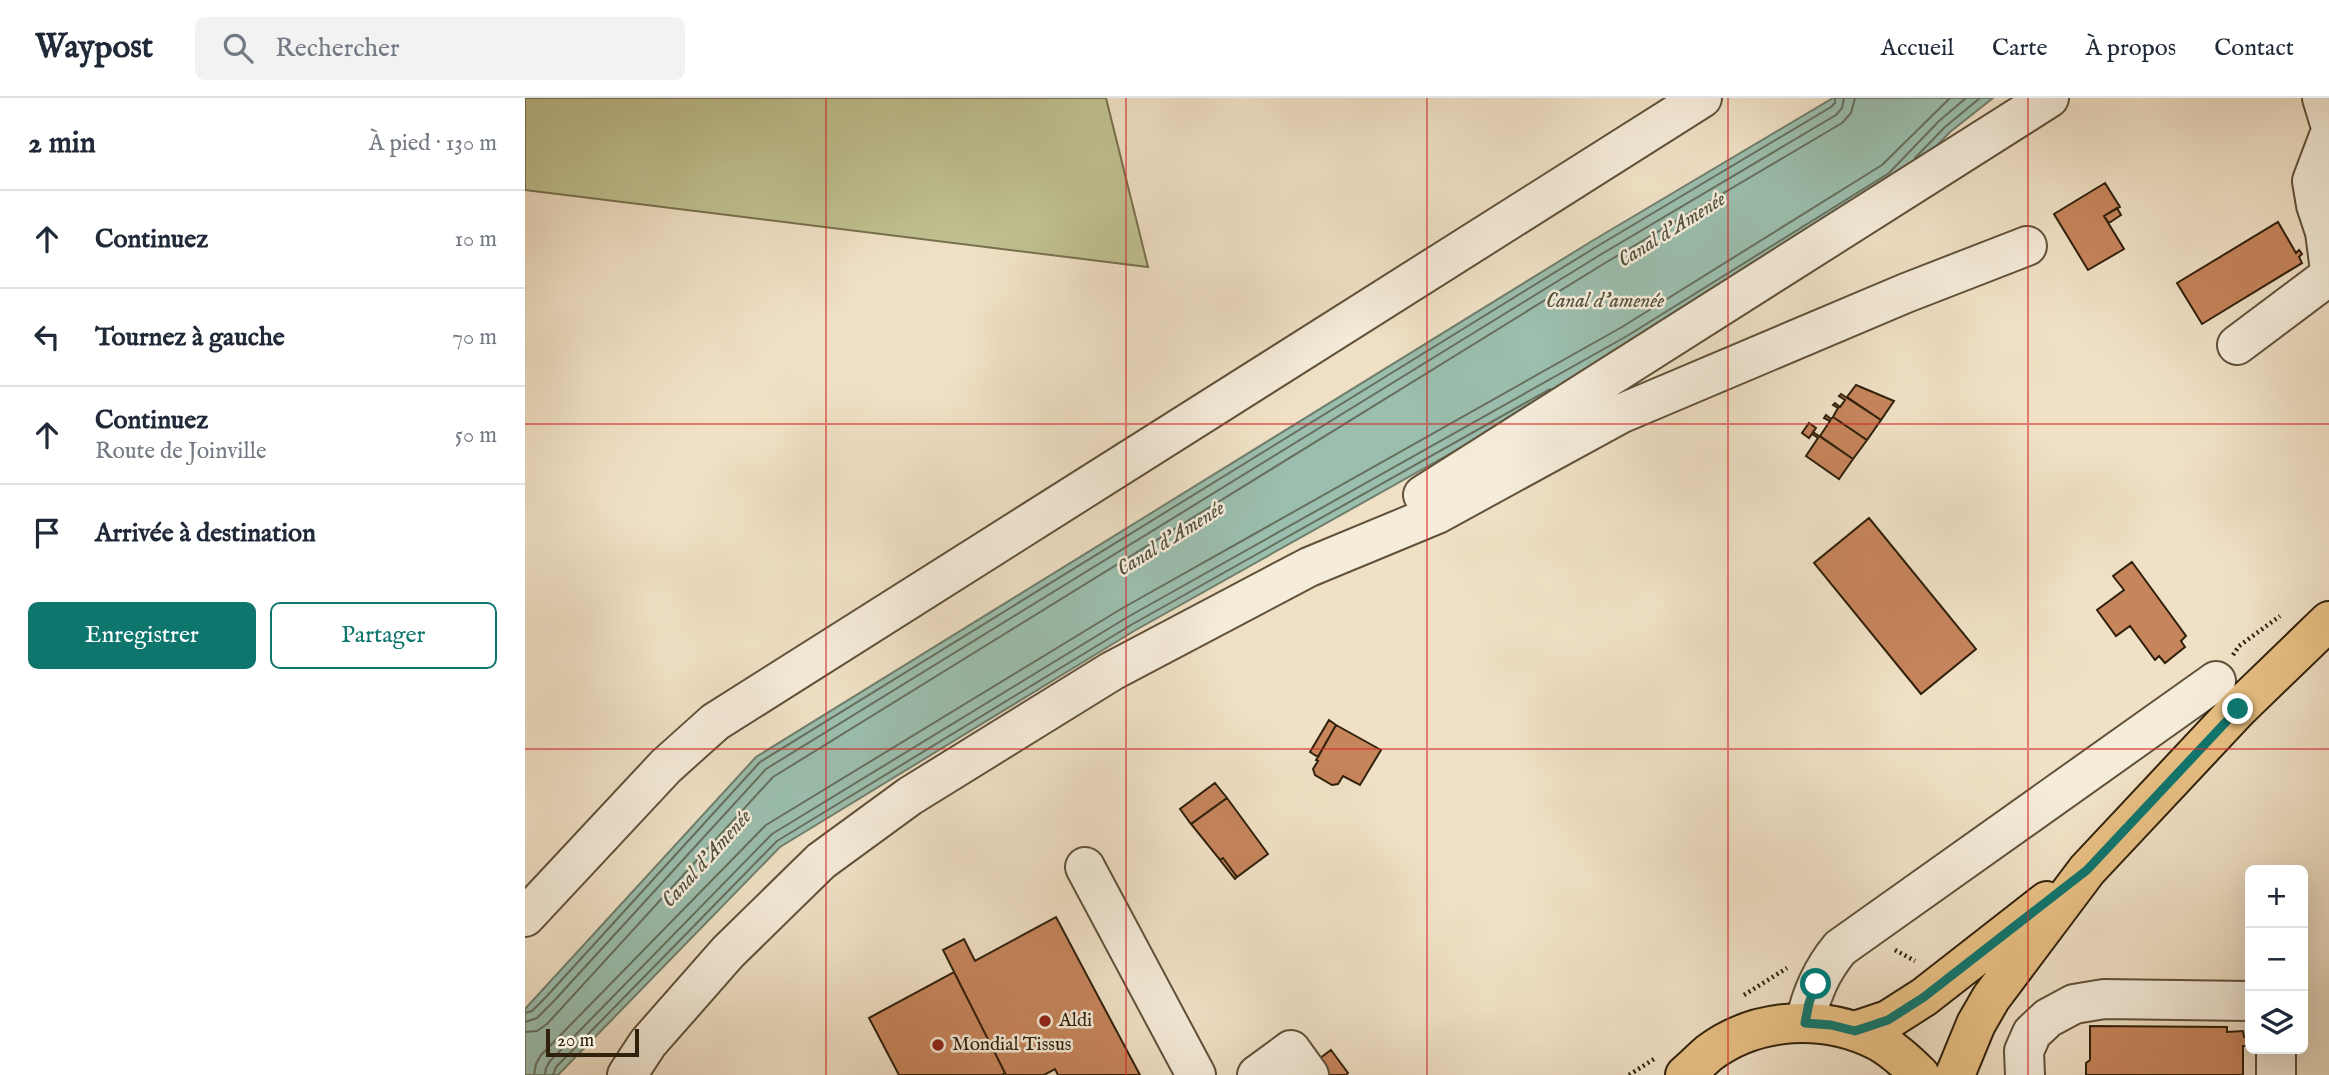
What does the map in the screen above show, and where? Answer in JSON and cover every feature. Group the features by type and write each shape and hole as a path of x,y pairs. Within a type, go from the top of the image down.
{"main road":[{"path":"1955,1075 1976,1024 1991,998 2087,870 2238,709 2329,621"},
{"path":"1855,1031 1888,1020 1924,997 2087,870"},
{"path":"1671,1066 1710,1053 1739,1036 1771,1026 1805,1023 1831,1025 1855,1031 1880,1042 1903,1058 1920,1075"}],"lane":[{"path":"525,917 666,766 715,722 1702,98"},
{"path":"627,1075 648,1043 728,952 821,861 910,796 1112,671 1309,567 2049,98"},
{"path":"2322,98 2329,121"},
{"path":"2329,136 2312,181 2325,232 2329,263"},
{"path":"1309,567 1437,514 1620,414 1906,293 2027,246"},
{"path":"2237,345 2329,276"},
{"path":"1805,1023 1816,984 1825,966 1840,948 2216,681"},
{"path":"1086,867 1196,1075"},
{"path":"2025,1075 2024,1051 2032,1033 2048,1018 2074,1004 2104,999 2245,1001"},
{"path":"2048,1018 2245,1020"},
{"path":"1257,1075 1291,1050 1309,1075"},
{"path":"2276,1054 2276,1075"},
{"path":"2294,1054 2294,1075"}],"path":[{"path":"1741,997 1788,967"},
{"path":"1629,1075 1671,1066"}],"shaded area":[{"path":"525,98 1106,98 1148,267 525,190"}],"water":[{"name":"Canal d'amenée","path":"1833,98 1993,98 1950,132 1899,185 1635,350 1134,631 780,847 558,1075 525,1075 525,1009 756,757 1592,241"}],"building":[{"path":"2105,183 2120,207 2104,216 2124,249 2088,270 2054,214"},
{"path":"2117,208 2121,215 2109,223 2104,216"},
{"path":"2278,222 2296,253 2299,250 2302,254 2299,257 2302,263 2202,324 2177,283"},
{"path":"1856,385 1894,401 1881,420 1847,397"},
{"path":"1841,394 1881,420 1867,440 1833,417 1838,408 1833,405 1835,403 1840,407 1845,400 1839,396"},
{"path":"1826,415 1867,440 1853,459 1820,436 1830,421 1824,418"},
{"path":"1809,423 1816,428 1809,438 1802,433"},
{"path":"1813,432 1853,459 1839,479 1806,456 1818,438"},
{"path":"1869,518 1976,649 1921,694 1814,563"},
{"path":"2132,562 2186,636 2181,641 2185,647 2165,663 2159,656 2155,660 2130,626 2116,636 2097,610 2124,590 2113,576"},
{"path":"1329,720 1336,725 1318,757 1310,752"},
{"path":"1336,725 1381,750 1360,785 1343,776 1338,784 1332,785 1315,775 1313,769 1318,761 1316,760"},
{"path":"1215,783 1227,798 1191,824 1180,809"},
{"path":"1227,798 1268,854 1237,877 1191,824"},
{"path":"1223,858 1237,877 1235,879 1220,860"},
{"name":"Aldi","path":"1056,917 1140,1075 1058,1075 1055,1069 1044,1075 1006,1075 943,950 964,939 975,961"},
{"name":"Mondial Tissus","path":"954,972 1005,1073 899,1075 869,1018"},
{"path":"2090,1026 2227,1027 2227,1032 2243,1031 2245,1037 2243,1075 2086,1075 2086,1063 2090,1060"},
{"path":"1331,1050 1348,1073 1346,1075 1325,1075 1315,1062"}],"place":[{"name":"Aldi","path":"1045,1021"},
{"name":"Mondial Tissus","path":"938,1045"}],"route":[{"path":"1816,984 1805,1023 1831,1025 1855,1031 1888,1020 1924,997 2087,870 2238,709"}],"water label":[{"name":"Canal d'Amenée","path":"1672,230"},
{"name":"Canal d'Amenée","path":"1171,539"},
{"name":"Canal d'Amenée","path":"707,859"}]}
